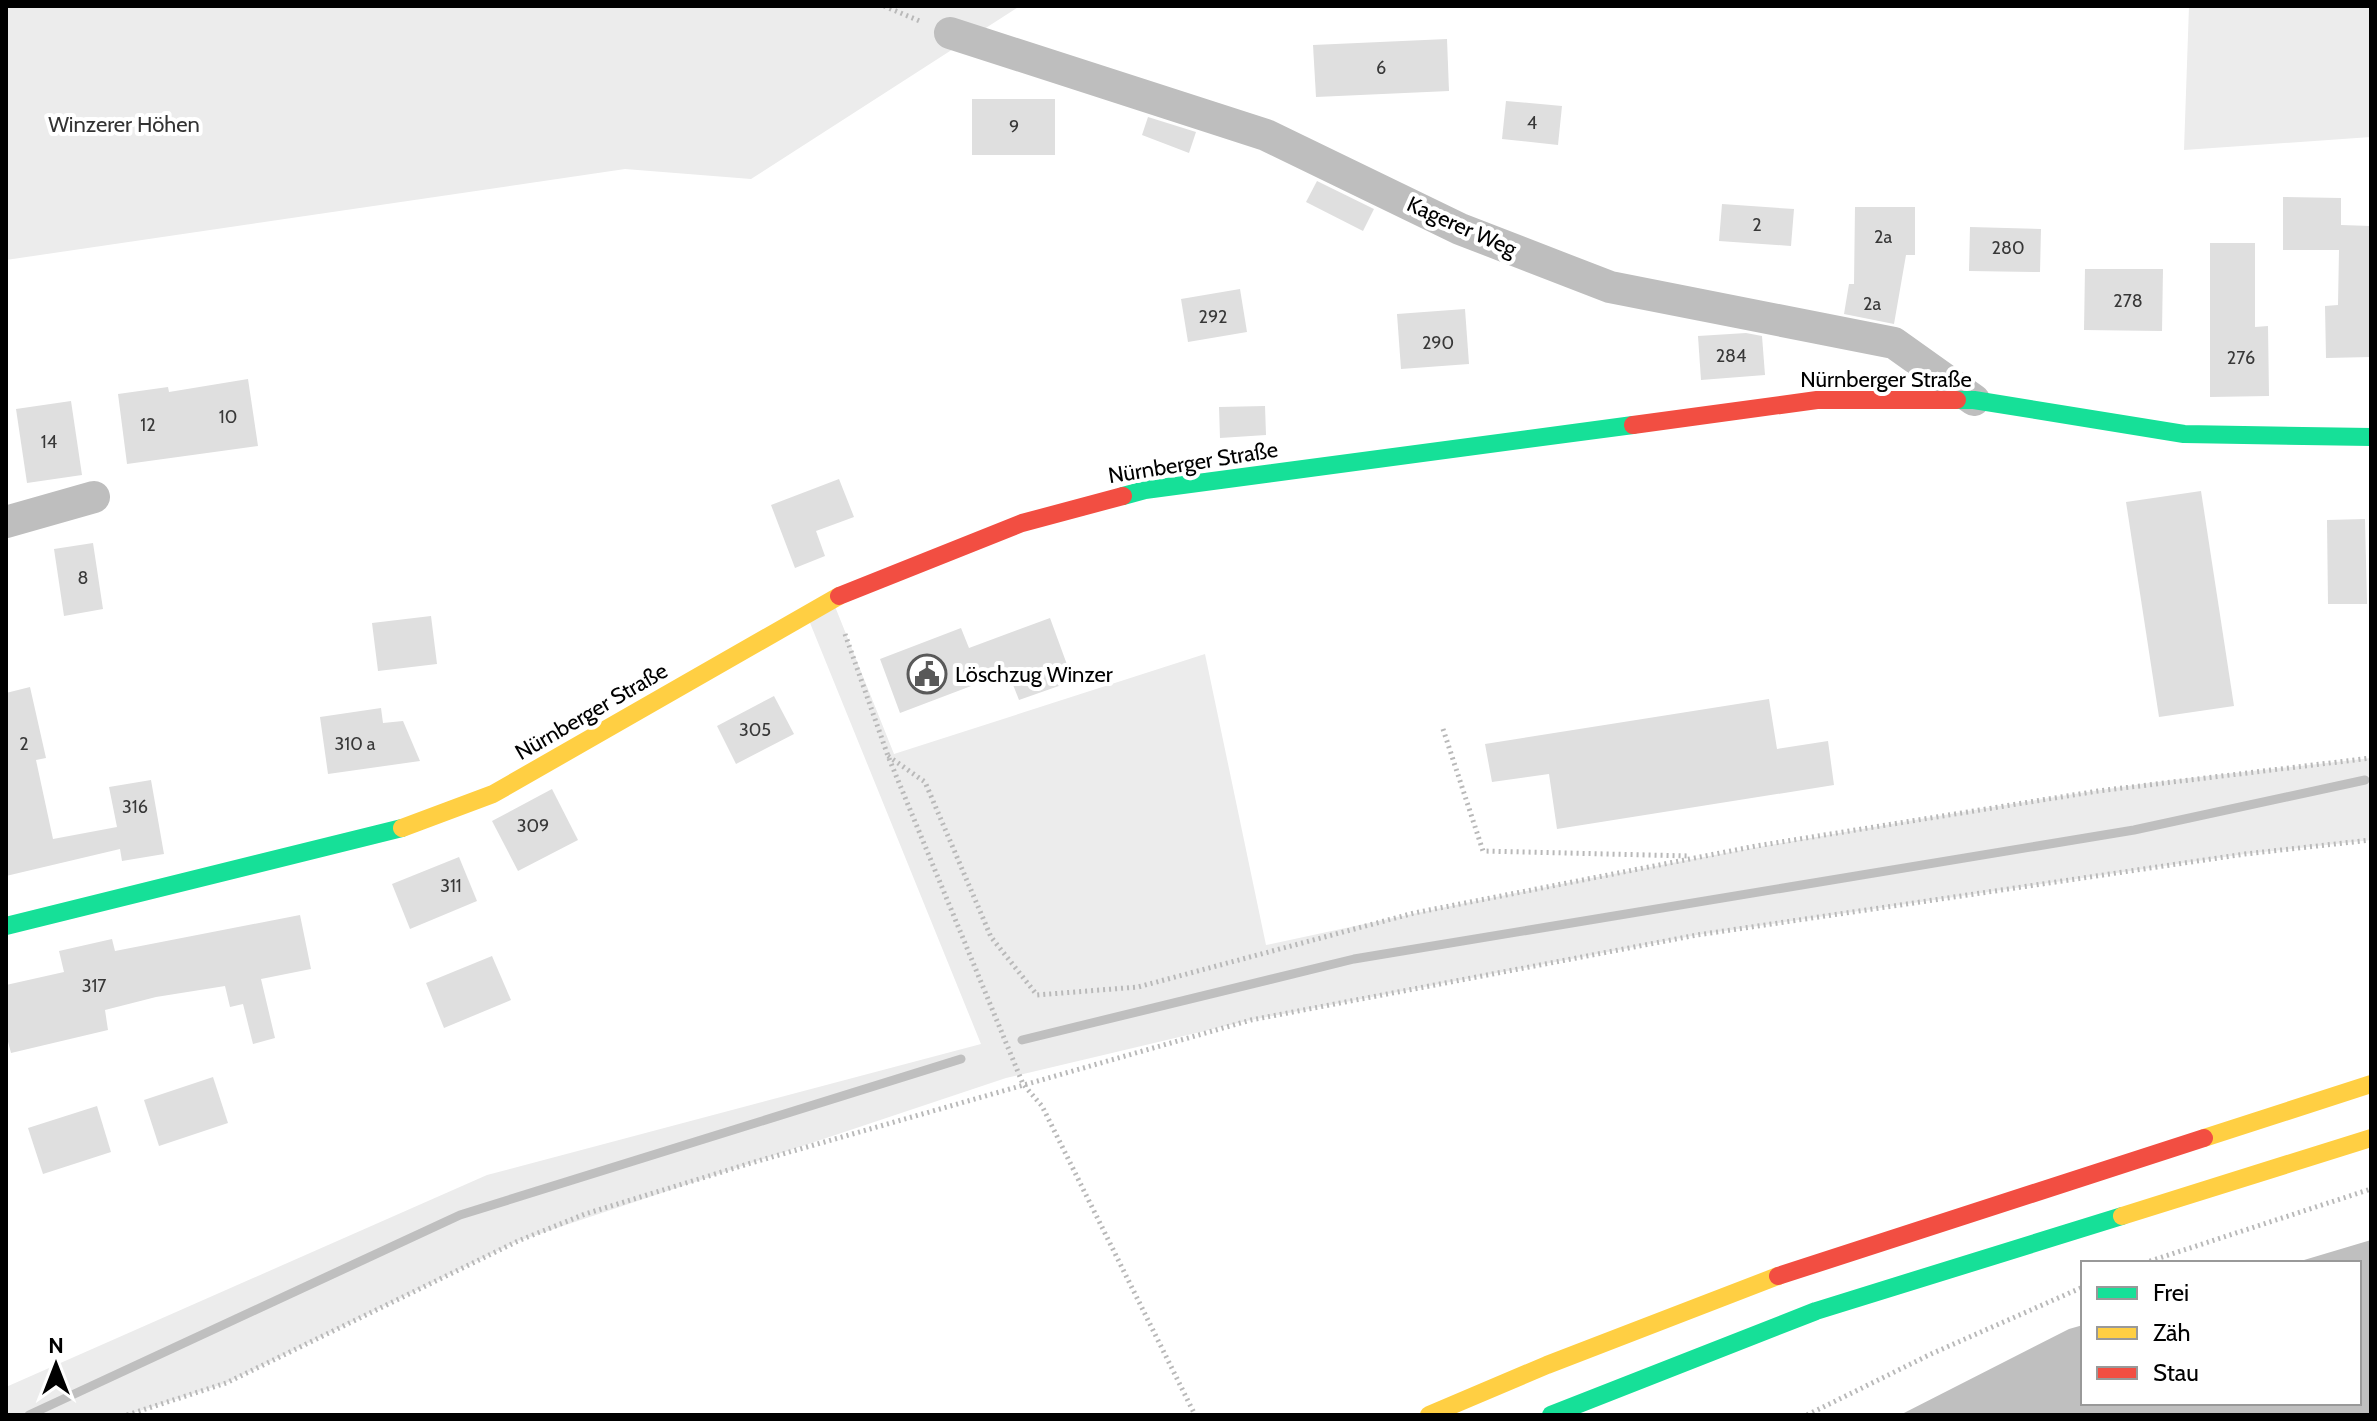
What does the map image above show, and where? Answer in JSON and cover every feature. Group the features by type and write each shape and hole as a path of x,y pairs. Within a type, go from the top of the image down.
{"street":[{"name":"Kagerer Weg","path":"950,33 1266,135 1460,229 1610,287 1894,343 1974,400"},
{"name":"Nürnberger Straße","path":"6,926 392,831 493,794 832,599 1022,523 1145,490 1817,400 1974,400 2184,434 2371,437"},
{"path":"6,522 94,497"},
{"path":"1429,1415 1547,1365 1798,1268 2371,1084"},
{"path":"1551,1415 1816,1311 2371,1138"}],"path":[{"path":"884,6 950,33"},
{"path":"832,599 888,756 1023,1084 1042,1106 1195,1415"},
{"path":"1443,729 1483,851 1703,857"},
{"path":"888,756 925,782 991,937 1037,995 1138,987 1414,913 1703,857 2098,791 2371,758"},
{"path":"127,1415 226,1383 518,1241 585,1214 1251,1020 1697,935 2230,856 2371,840"},
{"path":"2150,1261 2371,1189"},
{"path":"1807,1415 1931,1354 2081,1288"}],"green space":[{"name":"Winzerer Höhen","path":"6,6 1020,6 751,179 625,169 6,260"},
{"path":"2189,6 2371,6 2371,137 2184,150"},
{"path":"832,599 894,754 1205,654 1266,945 1576,881 1886,825 2129,786 2371,758 2371,840 2245,854 1697,935 1251,1020 1006,1078 518,1241 226,1383 127,1415 6,1415 6,1387 487,1175 981,1044 806,613"}],"shaded area":[{"path":"2371,1240 2371,1415 1900,1415 2081,1326 2081,1405 2361,1405 2361,1261 2301,1261"}],"building":[{"path":"1447,39 1449,91 1316,97 1313,45"},
{"path":"972,99 1055,99 1055,155 972,155"},
{"path":"1506,101 1562,106 1558,145 1502,139"},
{"path":"1148,117 1196,132 1189,153 1142,135"},
{"path":"1317,181 1374,209 1363,231 1306,202"},
{"path":"2283,197 2341,198 2341,225 2371,226 2371,357 2326,358 2325,306 2338,305 2339,250 2283,250"},
{"path":"1722,204 1794,209 1791,246 1719,241"},
{"path":"1855,207 1915,207 1915,255 1906,255 1894,324 1844,314 1849,284 1854,284"},
{"path":"1970,227 2041,229 2040,272 1969,271"},
{"path":"2210,243 2255,243 2255,327 2268,326 2269,396 2210,397"},
{"path":"2085,269 2163,269 2162,331 2084,330"},
{"path":"1240,289 1247,332 1188,342 1181,299"},
{"path":"1465,309 1469,364 1401,369 1397,314"},
{"path":"1746,333 1762,336 1765,375 1701,380 1698,336"},
{"path":"248,379 258,446 127,464 118,394 168,387 169,392"},
{"path":"71,401 82,475 27,483 16,409"},
{"path":"1265,406 1266,435 1220,438 1219,407"},
{"path":"839,479 854,517 816,531 825,556 795,568 771,505"},
{"path":"2201,491 2234,706 2159,717 2126,502"},
{"path":"2365,519 2367,604 2328,604 2327,520"},
{"path":"93,543 103,609 64,616 54,549"},
{"path":"431,616 437,664 378,671 372,623"},
{"path":"1050,618 1073,681 1019,700 1008,672 900,713 880,659 961,628 969,648"},
{"path":"30,687 46,758 36,760 53,839 117,827 109,787 151,780 164,854 122,861 120,849 6,876 6,693"},
{"path":"774,696 794,734 736,764 717,726"},
{"path":"1769,699 1777,749 1828,741 1834,785 1557,829 1549,774 1492,782 1485,744"},
{"path":"381,708 383,723 403,721 420,761 328,774 320,717"},
{"path":"552,789 578,840 518,871 492,821"},
{"path":"459,857 477,901 410,929 392,884"},
{"path":"300,915 311,969 261,979 275,1038 253,1044 243,1004 230,1007 225,986 156,997 105,1010 108,1030 11,1053 6,1034 6,985 64,972 59,951 112,939 115,951"},
{"path":"492,956 511,1000 444,1028 426,983"},
{"path":"213,1077 228,1123 159,1146 144,1100"},
{"path":"97,1106 111,1152 43,1174 28,1128"}],"waterway":[{"path":"1022,1040 1354,959 2134,830 2365,780"},
{"path":"29,1415 460,1215 961,1059"}],"traffic: fast":[{"path":"1957,400 1974,400 2184,434 2371,437"},
{"path":"1123,496 1145,490 1633,425"},
{"path":"6,926 402,828"},
{"path":"1551,1415 1816,1311 2122,1216"}],"traffic: slow":[{"path":"402,828 493,794 839,596"},
{"path":"2204,1138 2371,1084"},
{"path":"2122,1216 2371,1138"},
{"path":"1429,1415 1547,1365 1778,1276"}],"traffic: jam":[{"path":"1633,425 1817,400 1957,400"},
{"path":"839,596 1022,523 1123,496"},
{"path":"1778,1276 2204,1138"}],"place":[{"name":"Löschzug Winzer","path":"927,674"}]}
